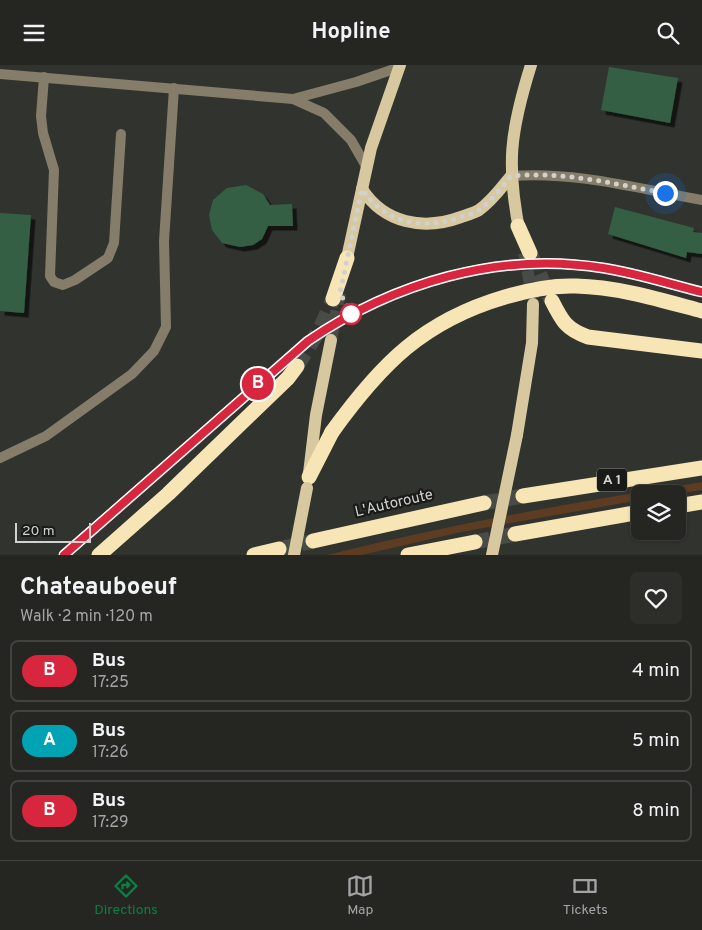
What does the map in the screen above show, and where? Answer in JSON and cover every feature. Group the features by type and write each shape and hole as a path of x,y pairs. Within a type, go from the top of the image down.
{"highway":[{"path":"518,226 527,253"},
{"path":"336,296 347,258"},
{"path":"308,483 332,432 363,389 410,343 460,313 480,304 538,288 574,285 642,295 702,311"},
{"path":"552,301 561,320 572,331 588,337 702,351"},
{"path":"99,555 168,494 288,378 297,366"},
{"name":"A 1","path":"523,496 702,468"},
{"path":"686,505 702,502"},
{"name":"L'Autoroute","path":"313,541 484,503"},
{"name":"A 1","path":"515,534 631,514"},
{"path":"408,555 475,542"},
{"path":"254,555 279,549"}],"main road":[{"path":"347,258 366,166 400,66"},
{"path":"518,226 511,176 511,143 515,116 532,67"},
{"path":"362,189 380,211 398,220 422,225 447,223 477,211 493,198 511,176"},
{"path":"492,555 517,435 532,343 534,303"},
{"path":"294,555 308,483 316,415 331,340"}],"street":[{"path":"293,99 356,82 400,66"},
{"path":"0,74 293,99 324,113 351,140 366,166"},
{"path":"44,77 41,115 43,133 54,170 50,276 54,282 64,285 108,258 114,243 120,134"},
{"path":"0,458 46,436 124,379 154,351 160,340 166,327 164,241 174,88"},
{"path":"511,176 531,174 565,176 702,201"},
{"path":"64,555 308,341 345,317 399,291 447,276 481,269 519,264 563,264 623,271 702,293"}],"shaded area":[{"path":"702,482 702,490 686,493 686,485 683,485"},
{"path":"631,493 631,502 461,532 362,555 327,555 420,533"}],"building":[{"path":"609,67 678,78 670,123 601,110"},
{"path":"246,185 263,194 270,205 292,204 293,226 268,226 262,239 253,245 240,247 222,243 212,230 209,215 213,200 227,188"},
{"path":"615,207 694,228 693,232 702,233 702,254 687,252 686,258 608,234"},
{"path":"0,213 31,215 24,313 0,311"}],"tunnel":[{"path":"524,253 533,299"},
{"path":"530,253 551,300"},
{"path":"331,340 340,293"},
{"path":"297,366 321,327 333,299"},
{"path":"484,503 523,496"},
{"path":"475,542 515,534"},
{"path":"279,549 313,541"}],"bus line":[{"name":"B","path":"64,555 308,341 338,321 375,301 399,291 447,276 481,269 519,264 563,264 623,271 702,292"}],"route":[{"path":"351,314 340,293 362,189 380,211 398,220 422,225 447,223 477,211 493,198 511,176 531,174 565,176 665,193"}]}
